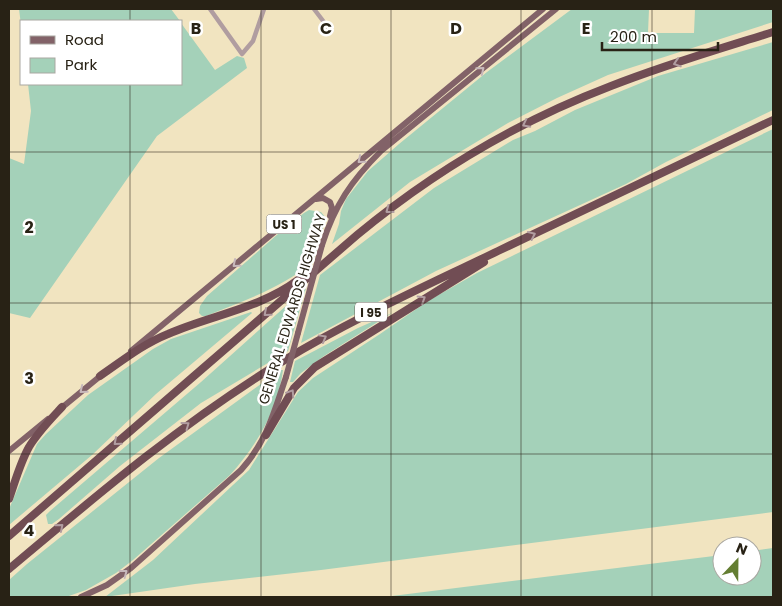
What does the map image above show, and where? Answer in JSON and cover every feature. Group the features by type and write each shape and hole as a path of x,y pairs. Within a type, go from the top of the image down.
{"highway":[{"path":"9,536 317,269 369,225 411,193 514,130 568,104 624,81 773,32"},
{"name":"I 95","path":"9,569 155,449 203,413 298,352 350,323 773,120"},
{"path":"266,435 292,392 313,369 504,249"},
{"path":"100,376 159,337 255,304 280,292 317,269"},
{"path":"9,499 29,447 39,432 62,407"}],"main road":[{"name":"GENERAL EDWARDS HIGHWAY","path":"9,451 544,9"},
{"name":"GENERAL EDWARDS HIGHWAY","path":"81,597 101,588 126,572 219,491 246,464 266,435 286,377 326,232 340,200 361,171 387,147 556,9"},
{"path":"311,202 323,198 330,203 331,210 326,232"}],"street":[{"path":"210,9 242,54 252,41 264,9"},
{"path":"314,9 330,30"}],"green space":[{"path":"19,9 171,9 179,20 20,20"},
{"path":"572,9 649,9 648,33 694,33 695,9 773,9 773,22 608,75 557,98 508,123 410,182 332,244 346,199 368,171 487,72"},
{"path":"182,24 215,70 237,56 244,58 247,68 157,136 30,318 9,313 9,158 24,164 31,111 28,85 182,85"},
{"path":"773,42 773,110 666,162 626,184 436,271 301,343 320,275 434,188 513,140 575,110 658,76"},
{"path":"773,129 773,512 321,570 195,584 105,597 153,560 249,470 298,392 313,378 428,301 477,273"},
{"path":"309,210 321,212 326,218 314,260 277,286 206,316 202,316 199,313 200,306 207,296 278,234"},
{"path":"306,288 288,351 201,403 120,466 59,519 52,524 48,524 46,515 50,511 201,382"},
{"path":"251,312 156,394 92,455 9,525 9,509 37,444 88,395 153,349 171,339"},
{"path":"392,313 324,356 301,373 293,382 290,382 295,361 358,328"},
{"path":"280,370 283,370 280,385 271,413 265,426 240,464 230,475 133,560 116,573 86,590 66,597 9,597 9,580 27,564 159,458"},
{"path":"773,548 773,597 384,597 712,556 712,586 762,586 762,550"}]}
